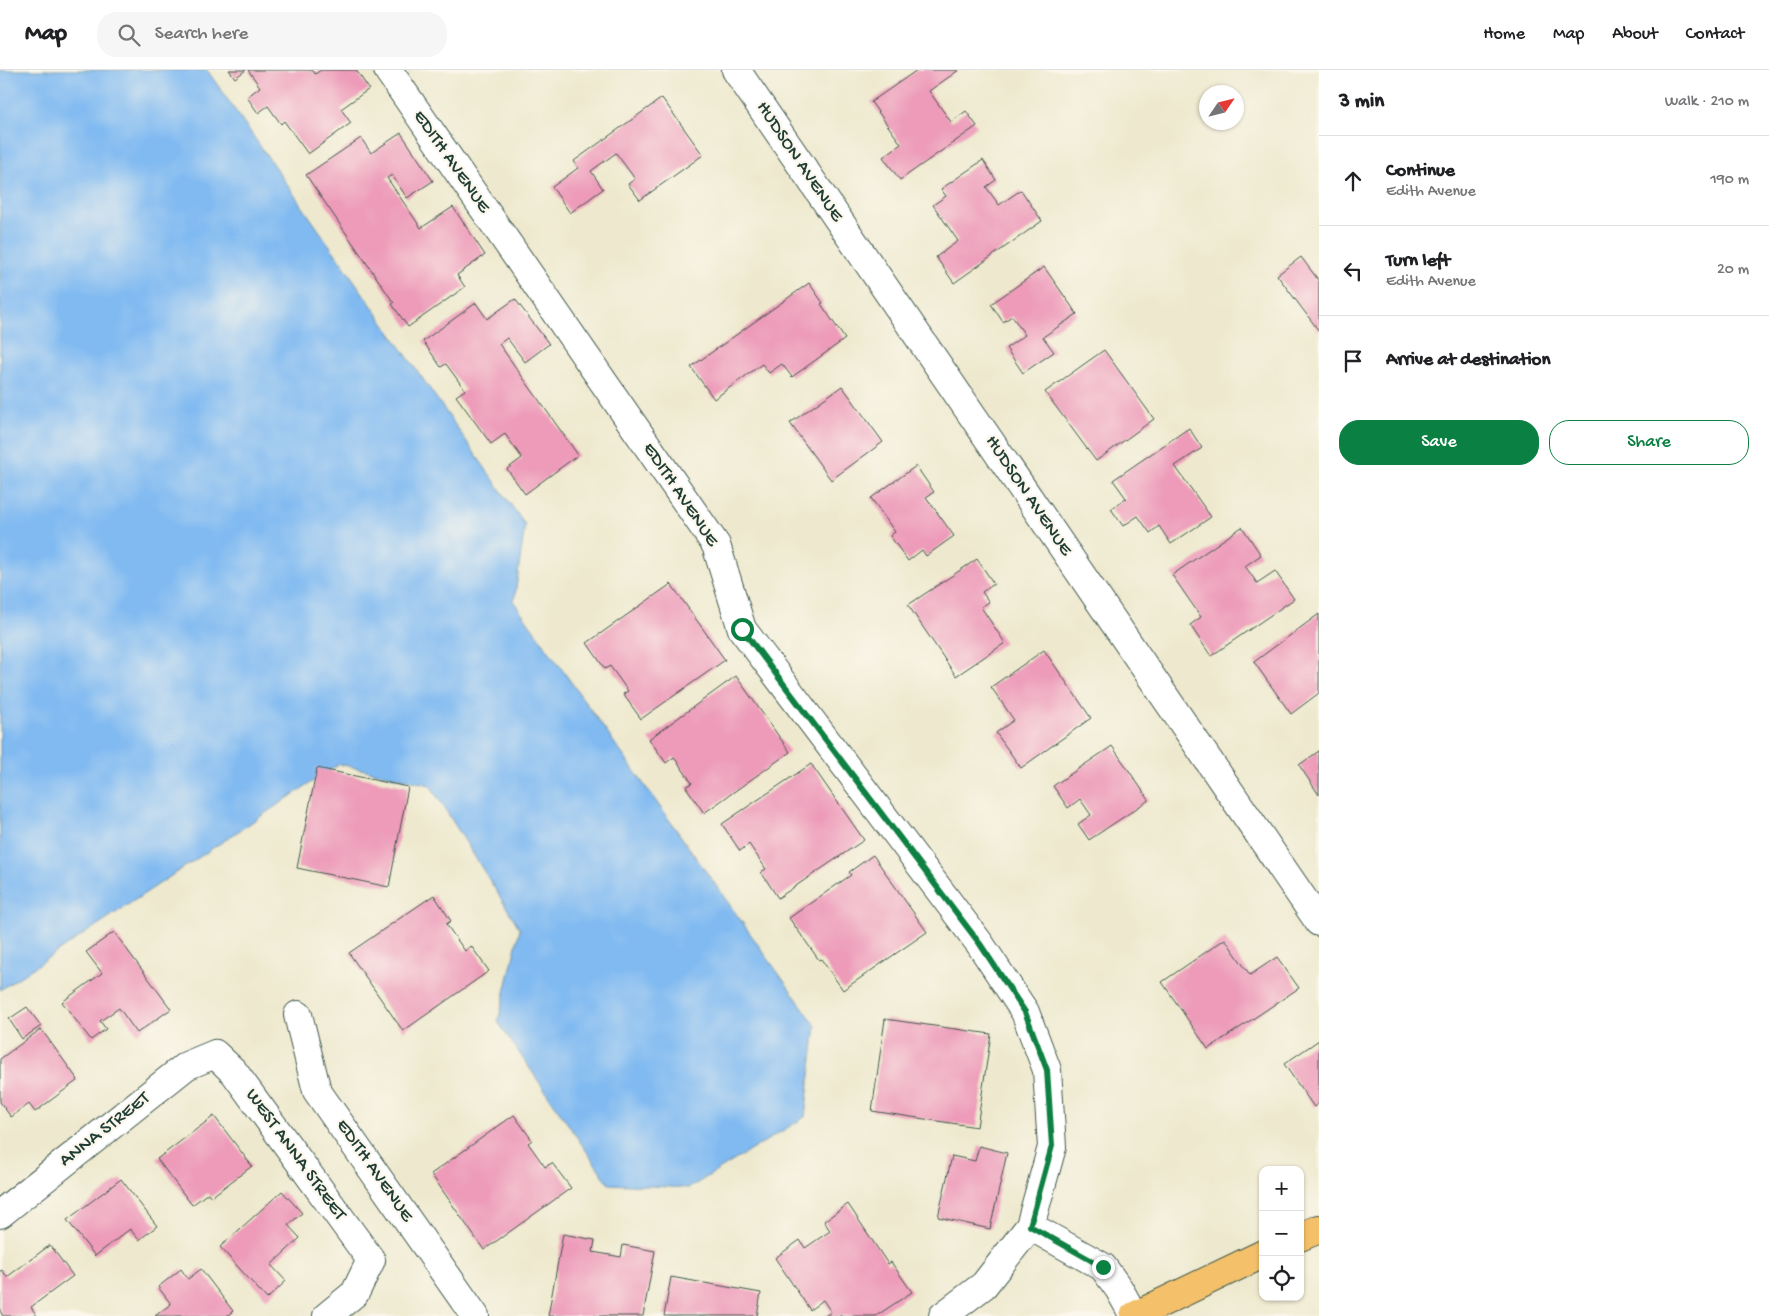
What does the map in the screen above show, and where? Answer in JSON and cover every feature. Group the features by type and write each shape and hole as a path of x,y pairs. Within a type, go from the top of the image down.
{"main road":[{"path":"1304,1235 1319,1229"},
{"path":"1134,1316 1259,1256"}],"street":[{"name":"EDITH AVENUE","path":"388,70 716,545 742,629 974,936 1025,1012 1047,1070 1052,1146 1030,1226 984,1285 943,1316"},
{"name":"HUDSON AVENUE","path":"736,70 1319,922"},
{"name":"EDITH AVENUE","path":"298,1015 317,1092 475,1316"},
{"name":"ANNA STREET","path":"0,1214 186,1066 215,1054"},
{"name":"WEST ANNA STREET","path":"215,1054 234,1072 370,1260 355,1293 327,1316"},
{"path":"1030,1226 1103,1267 1120,1289 1134,1316"}],"water":[{"path":"0,70 207,70 525,525 514,602 816,1026 805,1117 689,1188 609,1184 498,1022 520,929 430,785 339,764 0,990"}],"building":[{"path":"229,70 246,70 235,78"},
{"path":"248,70 312,70 315,74 321,70 356,70 369,89 341,109 351,123 308,154 284,121 281,124 268,106 258,113 247,97 260,87"},
{"path":"917,70 959,70 929,91 951,122 966,111 977,126 900,180 883,157 901,144 871,102"},
{"path":"662,98 703,155 640,200 628,184 635,179 616,153 591,171 603,189 570,213 552,187 578,168 574,161"},
{"path":"401,133 433,181 407,198 392,175 387,178 421,228 453,207 485,255 457,275 465,287 408,327 392,304 394,303 306,175 361,138 371,153"},
{"path":"983,160 996,180 986,187 999,205 1021,190 1042,221 954,283 936,257 958,241 933,205 946,196 941,189"},
{"path":"1301,257 1319,281 1319,331 1277,275"},
{"path":"1044,267 1077,314 1043,337 1054,352 1023,373 1006,348 1025,335 1012,316 1003,322 991,304"},
{"path":"809,283 845,339 792,377 782,364 769,373 762,364 714,399 691,367"},
{"path":"515,299 549,344 525,362 507,338 499,344 578,455 525,494 507,469 522,458 505,434 491,444 456,396 465,390 446,364 441,367 423,341 476,303 487,319"},
{"path":"1104,350 1154,419 1096,461 1045,392"},
{"path":"842,386 883,442 831,480 790,423"},
{"path":"1189,428 1202,448 1175,466 1211,517 1171,544 1159,526 1150,533 1138,516 1123,526 1111,509 1126,498 1113,480"},
{"path":"916,466 934,492 926,497 954,536 926,556 922,550 908,561 890,536 895,532 871,498"},
{"path":"1242,527 1261,555 1245,566 1257,583 1275,571 1294,599 1211,656 1190,625 1201,617 1172,575"},
{"path":"977,559 994,584 982,592 989,602 981,607 1005,643 956,676 908,605"},
{"path":"671,584 725,660 641,719 623,694 628,691 610,666 605,669 587,643"},
{"path":"1319,614 1319,693 1291,714 1254,662"},
{"path":"1044,650 1091,718 1021,768 996,733 1014,720 991,687"},
{"path":"736,676 790,752 704,813 686,787 692,783 674,757 666,763 649,739"},
{"path":"1112,746 1149,800 1089,840 1078,824 1091,815 1080,799 1068,808 1053,786"},
{"path":"1319,751 1319,795 1299,765"},
{"path":"811,764 864,840 778,898 761,872 766,869 749,844 740,851 722,824"},
{"path":"317,768 408,787 389,887 297,868"},
{"path":"873,855 927,932 843,990 789,918 851,875 849,872"},
{"path":"434,895 451,921 446,924 465,951 471,946 489,971 403,1031 349,953"},
{"path":"114,932 171,1009 137,1033 119,1008 100,1021 106,1029 91,1040 62,1002 102,973 86,952"},
{"path":"1225,939 1250,975 1277,957 1299,988 1208,1049 1162,982"},
{"path":"27,1007 41,1026 22,1039 9,1019"},
{"path":"885,1019 991,1034 977,1127 872,1111"},
{"path":"41,1029 78,1080 35,1112 29,1104 11,1117 0,1102 0,1059"},
{"path":"1319,1040 1319,1103 1314,1107 1284,1064"},
{"path":"514,1115 532,1140 528,1143 545,1167 552,1163 571,1188 484,1250 431,1174"},
{"path":"214,1116 252,1166 211,1197 208,1193 192,1205 157,1159"},
{"path":"979,1146 1007,1153 990,1229 938,1217 952,1156 975,1161"},
{"path":"121,1179 157,1226 139,1240 130,1229 95,1256 67,1220"},
{"path":"282,1191 302,1213 288,1225 300,1238 271,1265 286,1281 267,1299 220,1247"},
{"path":"848,1204 888,1264 891,1262 912,1292 876,1316 825,1316 831,1312 823,1300 810,1310 775,1258 800,1240 805,1248 830,1231 824,1221"},
{"path":"563,1234 595,1240 593,1252 621,1257 623,1245 655,1251 643,1316 548,1316"},
{"path":"50,1245 73,1276 31,1307 37,1316 3,1316 0,1311 0,1271 2,1270 7,1277"},
{"path":"181,1269 188,1279 201,1269 233,1311 227,1316 155,1316 171,1304 158,1287"},
{"path":"671,1277 761,1293 757,1316 664,1316"}],"route":[{"path":"742,629 980,944 1025,1012 1047,1070 1052,1146 1030,1226 1103,1267"}]}
